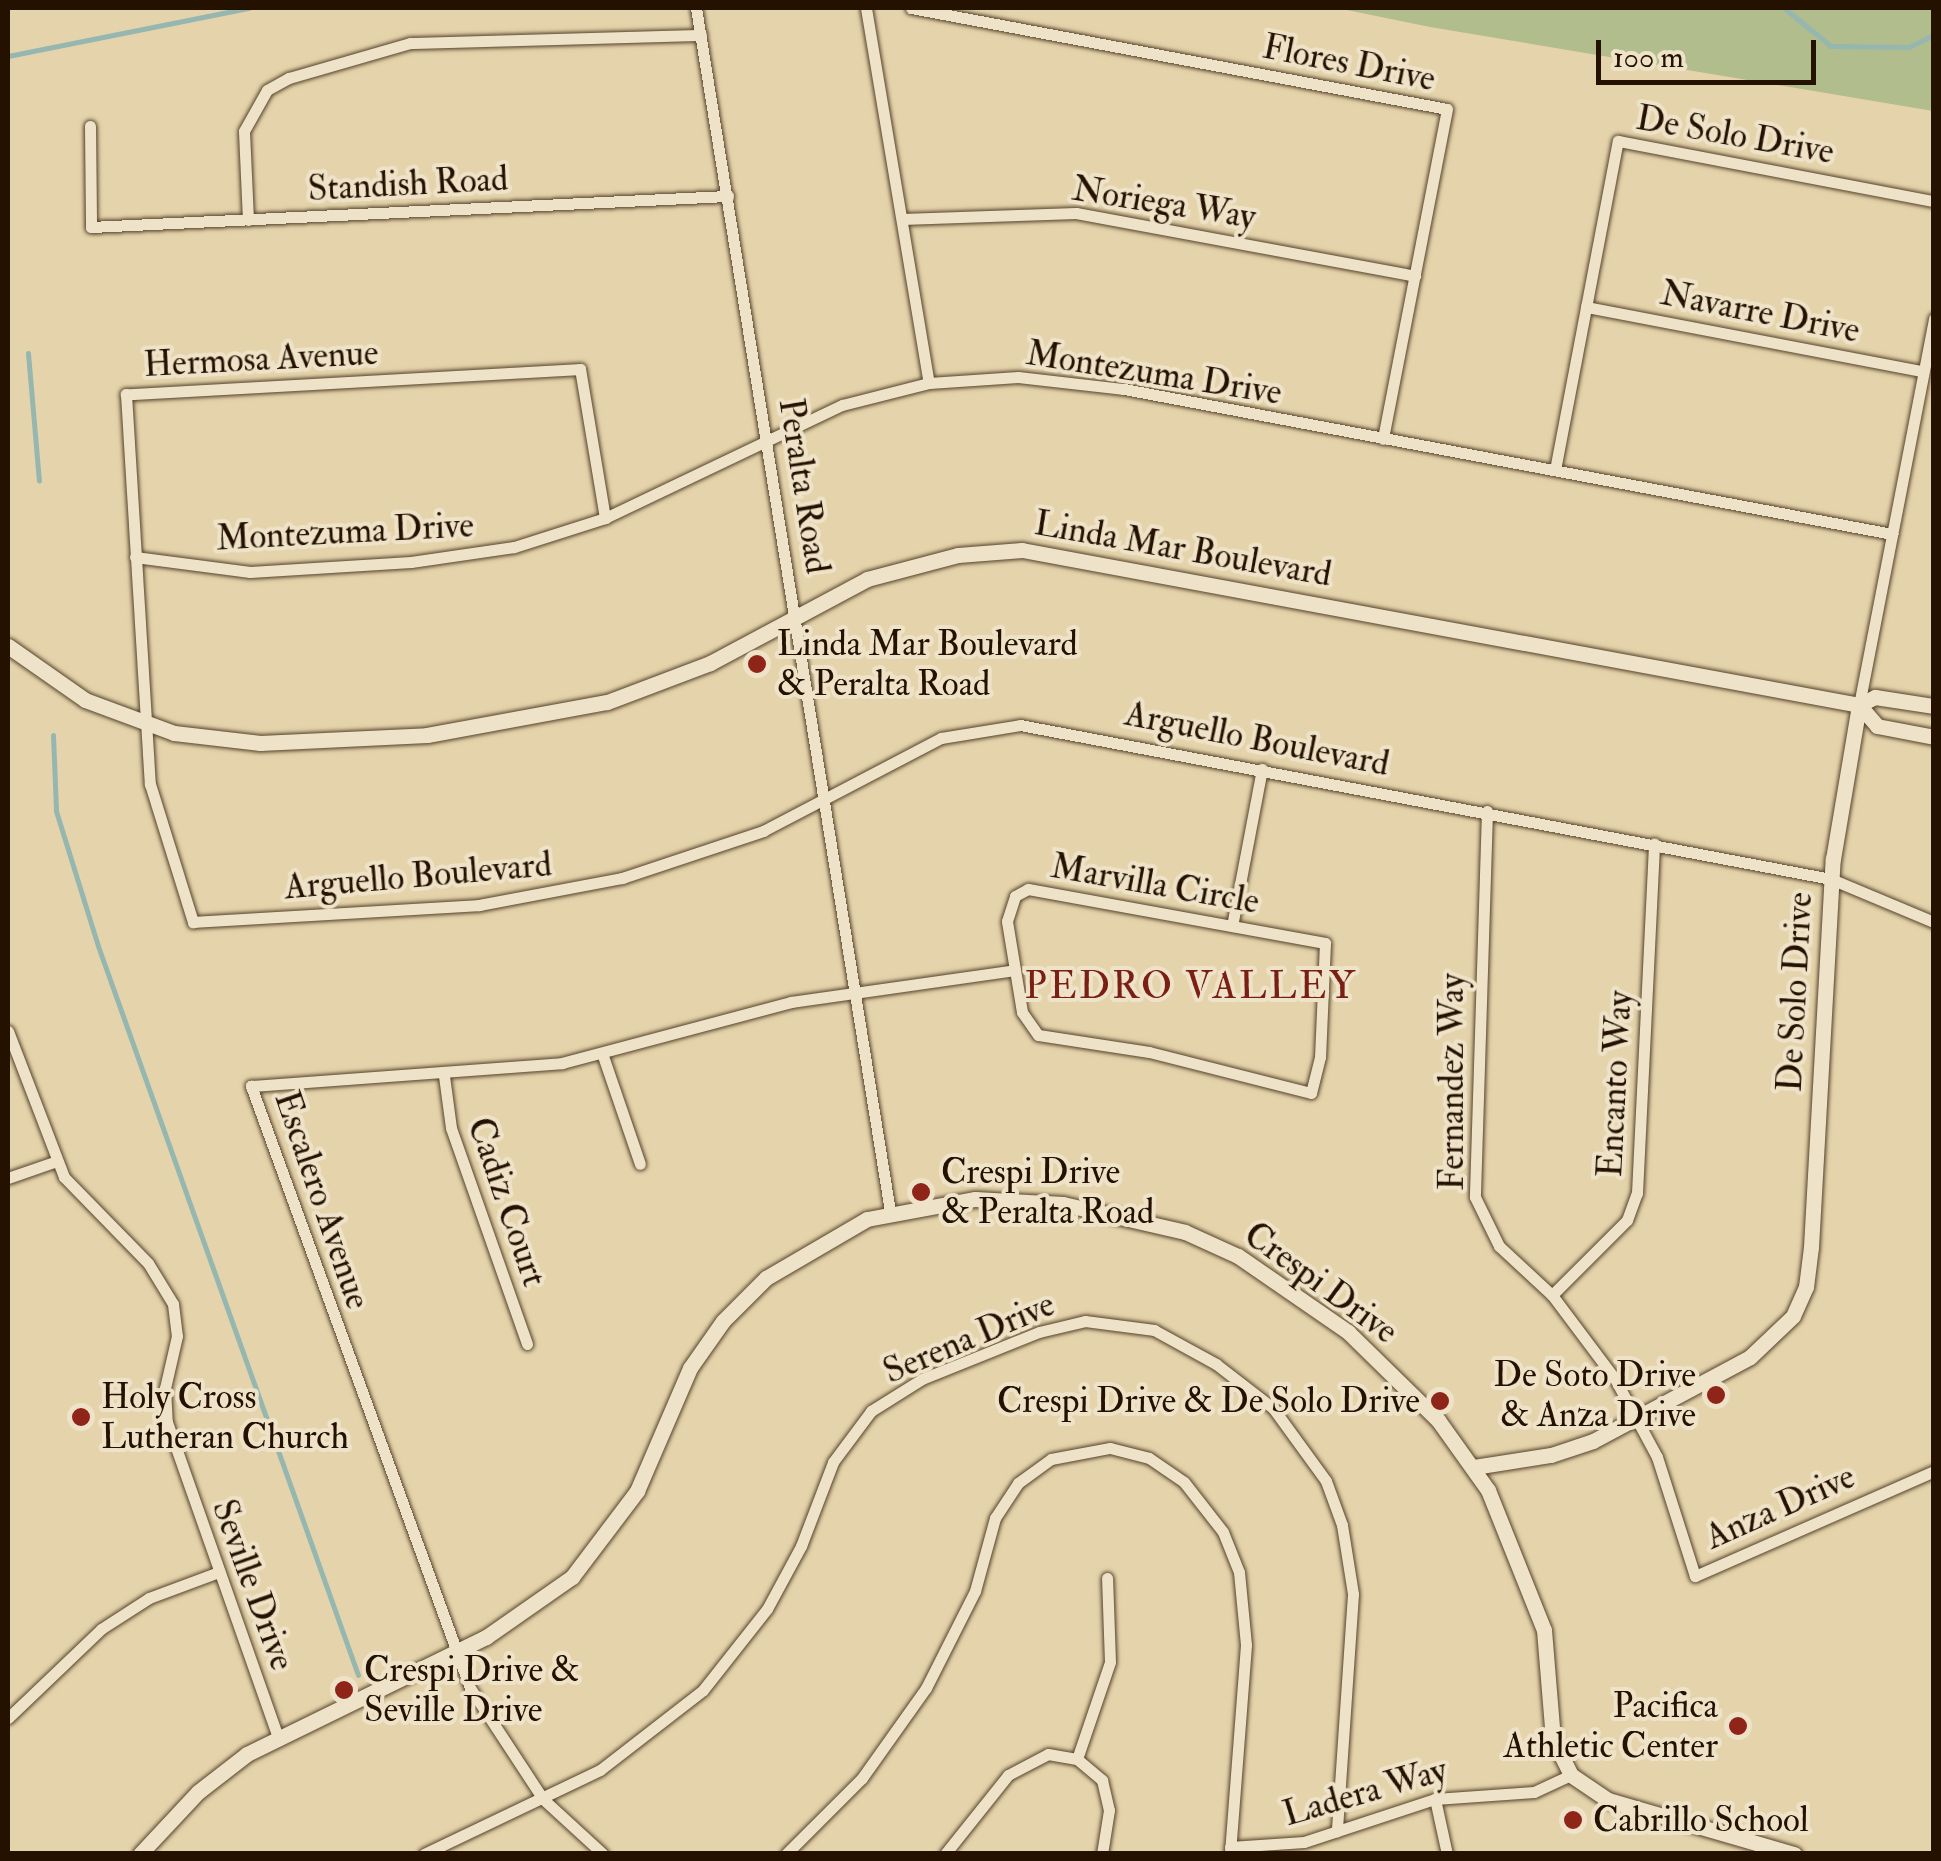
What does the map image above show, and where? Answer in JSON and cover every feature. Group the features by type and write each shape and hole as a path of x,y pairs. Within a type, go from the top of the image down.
{"street":[{"name":"Peralta Road","path":"696,8 890,1211"},
{"path":"866,8 929,383"},
{"name":"Flores Drive","path":"910,8 1447,109 1384,439"},
{"path":"248,220 244,131 266,90 289,78 410,43 700,35"},
{"name":"Standish Road","path":"90,126 90,228 728,196"},
{"name":"De Solo Drive","path":"1554,470 1618,141 1934,201"},
{"name":"Noriega Way","path":"902,219 1025,211 1104,216 1414,276"},
{"name":"Navarre Drive","path":"1586,306 1923,371"},
{"name":"De Solo Drive","path":"1474,1466 1574,1449 1637,1418 1770,1342 1806,1287 1832,879 1859,705 1934,318"},
{"name":"Hermosa Avenue","path":"144,725 126,394 580,369 605,518"},
{"name":"Montezuma Drive","path":"135,558 250,572 412,562 514,547 605,518 768,436 842,405 929,383 1072,381 1892,534"},
{"name":"Linda Mar Boulevard","path":"8,646 60,686 144,725 260,743 499,727 642,690 868,579 926,562 990,551 1054,552 1859,705 1877,726 1934,737"},
{"name":"Linda Mar Boulevard","path":"1859,705 1875,696 1934,706"},
{"name":"Arguello Boulevard","path":"144,725 153,804 193,922 446,908 549,894 697,856 824,802 941,738 993,725 1049,727 1832,879 1934,922"},
{"path":"1232,926 1262,769"},
{"name":"Fernandez Way","path":"1487,811 1476,1197 1499,1246 1552,1295 1594,1347 1637,1418"},
{"name":"Encanto Way","path":"1552,1295 1627,1220 1637,1193 1654,843"},
{"name":"Marvilla Circle","path":"1028,889 1325,943 1320,1057 1311,1092 1148,1052 1038,1036 1022,1012 1015,970 1008,907 1028,889"},
{"name":"Escalero Avenue","path":"603,1854 543,1799 487,1719 454,1652 252,1086 444,1076 603,1056 791,1002 855,996 1015,970"},
{"name":"Seville Drive","path":"8,1030 54,1162 159,1275 173,1304 177,1336 165,1388 166,1422 277,1735"},
{"path":"603,1056 640,1164"},
{"name":"Cadiz Court","path":"444,1076 451,1128 528,1344"},
{"path":"8,1178 54,1162"},
{"name":"Crespi Drive","path":"140,1854 198,1792 277,1735 454,1652 544,1601 596,1552 637,1491 690,1368 744,1299 814,1245 890,1211 946,1200 1034,1201 1124,1215 1212,1242 1348,1332 1418,1398 1474,1466 1536,1603 1548,1655 1553,1739 1571,1775"},
{"name":"Serena Drive","path":"424,1854 543,1799 652,1734 725,1665 785,1579 833,1462 872,1412 922,1380 1039,1332 1108,1320 1177,1340 1255,1392 1303,1442 1326,1481 1348,1548 1353,1594 1337,1831"},
{"name":"Anza Drive","path":"1637,1418 1674,1500 1695,1576 1934,1471"},
{"path":"786,1854 862,1778 926,1688 975,1590 995,1518 1018,1483 1052,1459 1110,1448 1149,1458 1184,1482 1223,1532 1240,1572 1246,1645 1230,1850"},
{"path":"8,1718 101,1628 149,1598 218,1572"},
{"path":"1077,1759 1110,1662 1107,1578"},
{"path":"945,1854 1020,1764 1048,1754 1077,1759 1108,1794 1102,1854"},
{"path":"1571,1775 1608,1800 1794,1854"},
{"name":"Ladera Way","path":"1230,1850 1289,1845 1435,1799 1534,1792 1571,1775"},
{"path":"1435,1799 1448,1854"}],"green space":[{"path":"1337,8 1933,8 1933,111 1430,27"}],"waterway":[{"path":"8,56 249,8"},
{"path":"1784,8 1831,46 1909,47 1934,35"},
{"path":"28,353 39,481"},
{"path":"53,735 56,811 98,946 358,1675"}],"place":[{"name":"Linda Mar Boulevard & Peralta Road","path":"757,664"},
{"name":"Crespi Drive & Peralta Road","path":"921,1192"},
{"name":"De Soto Drive & Anza Drive","path":"1716,1395"},
{"name":"Crespi Drive & De Solo Drive","path":"1440,1401"},
{"name":"Holy Cross Lutheran Church","path":"81,1417"},
{"name":"Crespi Drive & Seville Drive","path":"344,1690"},
{"name":"Pacifica Athletic Center","path":"1738,1726"},
{"name":"Cabrillo School","path":"1573,1820"}],"district":[{"name":"PEDRO VALLEY","path":"1191,987"}]}
